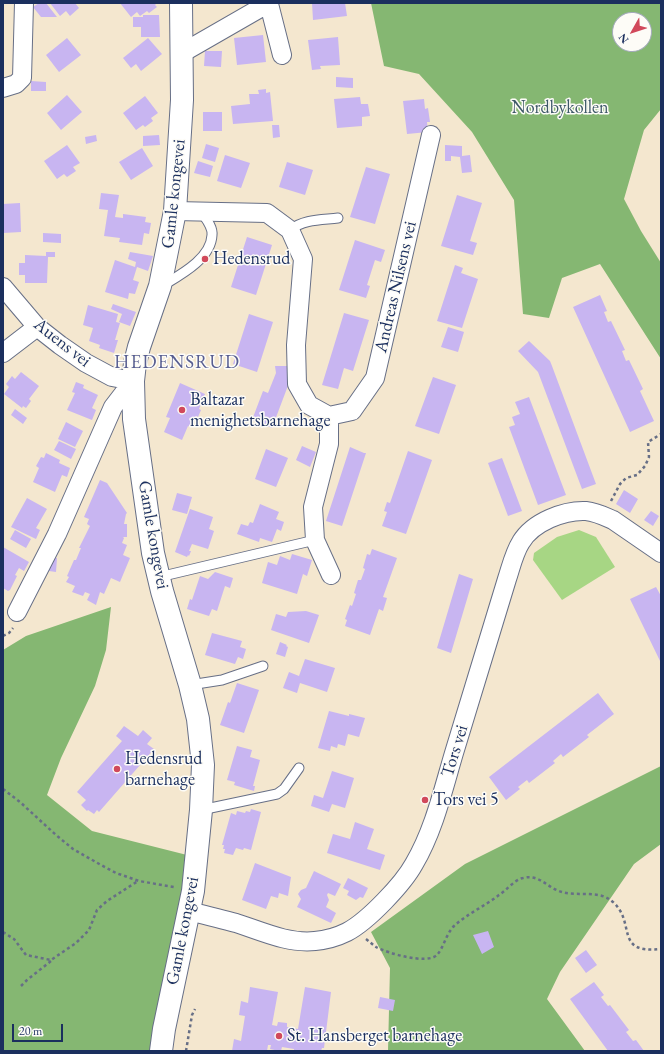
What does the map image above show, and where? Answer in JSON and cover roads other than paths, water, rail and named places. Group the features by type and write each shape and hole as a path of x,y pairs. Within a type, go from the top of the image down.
{"main road":[{"name":"Gamle kongevei","path":"162,1051 164,1029 191,901 202,810 203,765 198,719 190,685 153,553 134,419 133,381 139,347 160,286 175,211 181,127 181,3"}],"street":[{"path":"3,88 16,84 22,78 24,3"},
{"path":"182,53 269,3 282,55"},
{"name":"Andreas Nilsens vei","path":"329,416 352,411 375,378 431,135"},
{"path":"175,211 202,213 267,213 290,230 303,259 296,345 297,384 309,406 329,416 329,444 313,507 315,540 331,575"},
{"name":"Auens vei","path":"3,287 37,327 86,364 112,377 133,381"},
{"path":"3,353 37,327"},
{"path":"17,612 57,534 113,407 133,381"},
{"name":"Tors vei","path":"191,901 236,923 267,934 297,941 325,940 346,933 353,928 368,916 399,886 415,864 424,845 444,787 507,579 522,541 532,529 547,520 567,513 587,512 605,516 613,520 661,553"}],"lane":[{"path":"160,286 188,271 209,248 213,234 209,223 202,213"},
{"path":"290,230 296,225 306,221 338,218"},
{"path":"159,577 315,540"},
{"path":"190,685 222,680 263,666"},
{"path":"202,810 277,794 284,789 299,768"}],"place":[{"name":"Hedensrud","path":"205,259"},
{"name":"Baltazar menighetsbarnehage","path":"182,410"},
{"name":"Hedensrud barnehage","path":"117,769"},
{"name":"Tors vei 5","path":"425,800"},
{"name":"St. Hansberget barnehage","path":"279,1036"}],"district":[{"name":"HEDENSRUD","path":"177,363"}],"park label":[{"name":"Nordbykollen","path":"560,108"}]}
